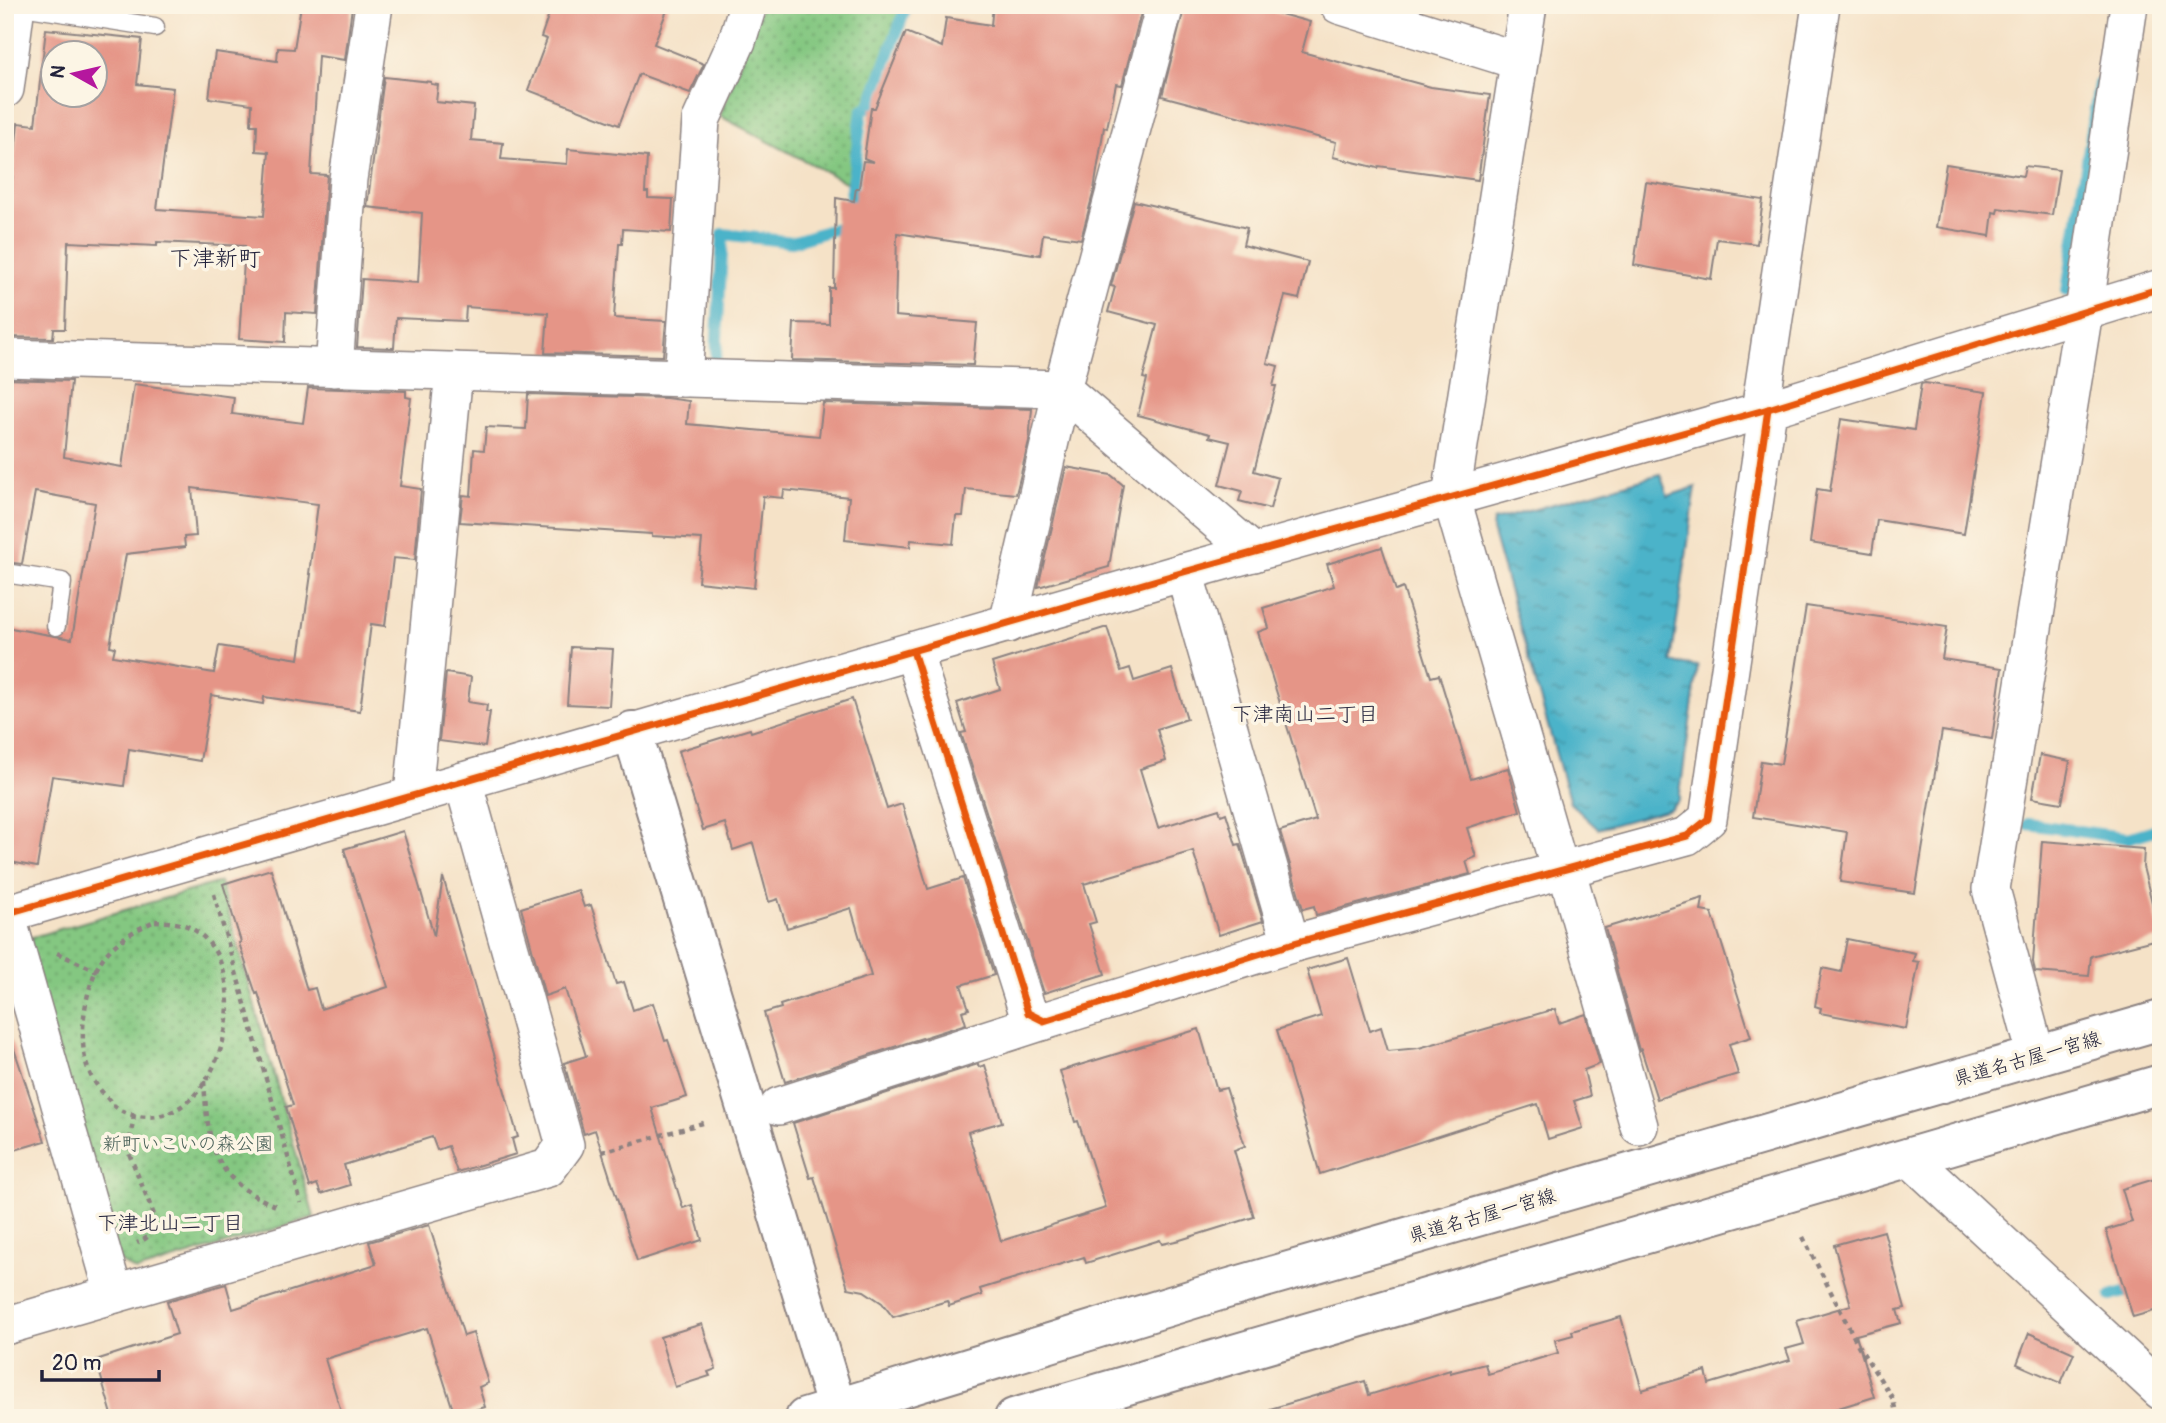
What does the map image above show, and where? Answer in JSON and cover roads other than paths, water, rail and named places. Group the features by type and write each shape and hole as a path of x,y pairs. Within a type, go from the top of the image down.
{"main road":[{"path":"632,731 830,1415"},
{"name":"県道名古屋一宮線","path":"830,1415 1216,1292 2161,1020"},
{"path":"1014,1418 2161,1084"}],"street":[{"path":"334,368 348,179 374,5"},
{"path":"683,378 701,120 737,41 748,5"},
{"path":"1008,624 1062,389 1165,5"},
{"path":"1339,5 1519,61"},
{"path":"1528,5 1451,496 1639,1125"},
{"path":"779,1106 1291,944 1687,835 1707,819 1821,5"},
{"path":"2036,1055 1991,889 2084,311 2129,5"},
{"path":"5,89 12,12"},
{"path":"114,1294 5,914 1184,572 1764,410 2161,288"},
{"path":"5,358 1062,389 1254,553"},
{"path":"413,795 454,371"},
{"path":"1184,572 1291,944"},
{"path":"913,651 1028,1013 1045,1021"},
{"path":"5,1326 114,1294 307,1225 548,1168 565,1145 463,781"},
{"path":"1909,1157 2161,1391"}],"lane":[{"path":"12,12 155,27"},
{"path":"5,573 62,582 56,626"}],"water":[{"path":"1660,474 1668,496 1696,487 1671,662 1698,666 1679,800 1670,809 1598,829 1570,803 1492,530 1493,521"}],"waterway":[{"path":"716,356 723,234 792,242 847,225 862,111 870,105 907,5"},
{"path":"2067,291 2099,84"},
{"path":"2028,824 2128,838 2161,828"},
{"path":"2111,1296 2141,1287"}],"district":[{"name":"下津新町","path":"215,258"},
{"name":"下津南山二丁目","path":"1305,714"},
{"name":"下津北山二丁目","path":"170,1223"}],"park label":[{"name":"新町いこいの森公園","path":"188,1143"}]}
